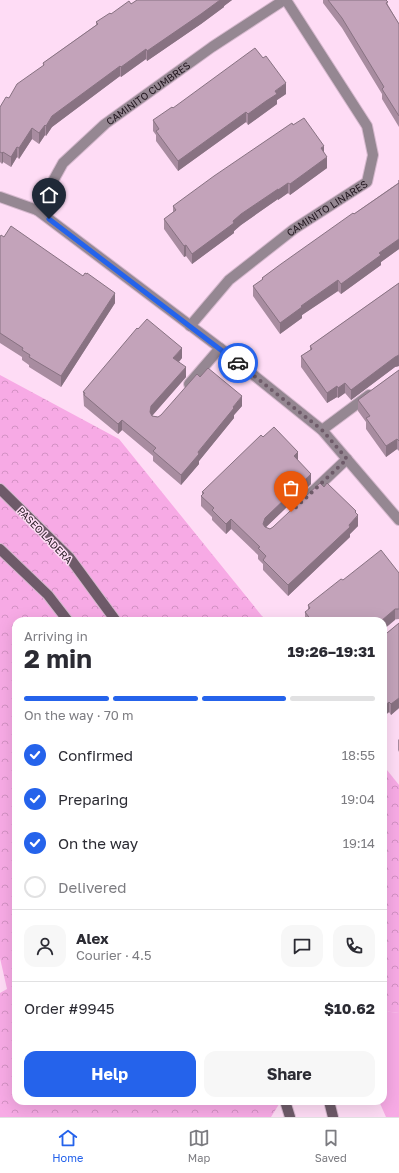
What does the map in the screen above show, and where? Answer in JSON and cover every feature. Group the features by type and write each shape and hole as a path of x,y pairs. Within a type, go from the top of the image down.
{"main road":[{"name":"PASEO LADERA","path":"0,489 69,557 113,617"},
{"path":"0,549 48,595 65,617"},
{"path":"286,1105 290,1117"},
{"path":"330,1105 333,1117"}],"street":[{"name":"CAMINITO CUMBRES","path":"37,210 63,163 105,124 212,47 285,0"},
{"name":"CAMINITO LINARES","path":"190,326 229,280 294,229 367,182 373,155 367,126 285,0"},
{"path":"0,197 37,210 220,348 322,430 399,520"},
{"path":"180,393 220,348"},
{"path":"322,430 375,390"},
{"path":"302,501 347,459"}],"green space":[{"path":"0,375 119,439 263,617 12,617 12,1105 278,1105 271,1117 0,1117 0,993 7,989 0,958"},
{"path":"387,770 399,785 399,1013 387,1012"},
{"path":"387,1012 399,1013 399,1117 386,1117 381,1105 387,1105"}],"building":[{"path":"137,0 220,0 147,51 146,49 121,67 120,66 52,116 46,126 45,125 39,133 32,128 19,148 17,147 11,157 3,152 0,152 0,107 6,97 9,98 17,84 44,65 43,63 98,24 96,22 110,13 111,14 129,1 131,4"},
{"path":"328,0 386,0 388,2 386,3 399,24 399,116 382,89 384,87 342,18"},
{"path":"255,48 263,58 266,56 286,83 275,91 277,94 248,114 246,112 178,161 156,131 159,129 153,120 172,107 173,108"},
{"path":"304,118 324,146 321,148 327,157 290,184 288,183 278,189 241,214 233,221 234,223 192,254 186,245 184,246 164,219 176,210 173,206 292,123 293,125"},
{"path":"399,183 399,239 379,253 381,255 341,284 338,280 280,323 253,286 281,264 353,213 354,214"},
{"path":"11,226 83,276 87,273 115,293 61,376 29,357 30,355 22,350 23,348 0,333 0,237 1,235 4,237"},
{"path":"399,283 399,355 351,390 345,383 338,388 337,386 327,393 301,356 312,349 310,346"},
{"path":"147,319 182,348 173,358 186,367 151,406 150,412 152,416 158,417 161,415 197,374 200,377 208,368 242,396 198,452 199,454 181,475 153,451 156,448 122,420 118,424 84,395 85,393 83,392 137,328 138,329"},
{"path":"399,370 399,441 397,439 386,446 366,418 370,416 358,400"},
{"path":"274,427 298,452 294,456 311,474 265,518 263,524 265,527 270,529 273,527 320,483 324,487 327,483 356,511 355,512 358,515 349,525 350,527 288,585 263,560 266,556 258,548 260,547 231,519 226,524 212,510 214,508 201,496 204,493 202,492 261,435 263,437"},
{"path":"381,550 399,573 399,609 395,609 386,617 309,617 305,612 310,608 308,605 341,579 343,580"},
{"path":"399,623 399,698 391,704 389,702 387,704 387,633"}],"way so far":[{"path":"238,363 322,430 347,459 291,512"}],"route":[{"path":"49,219 238,363"}]}
